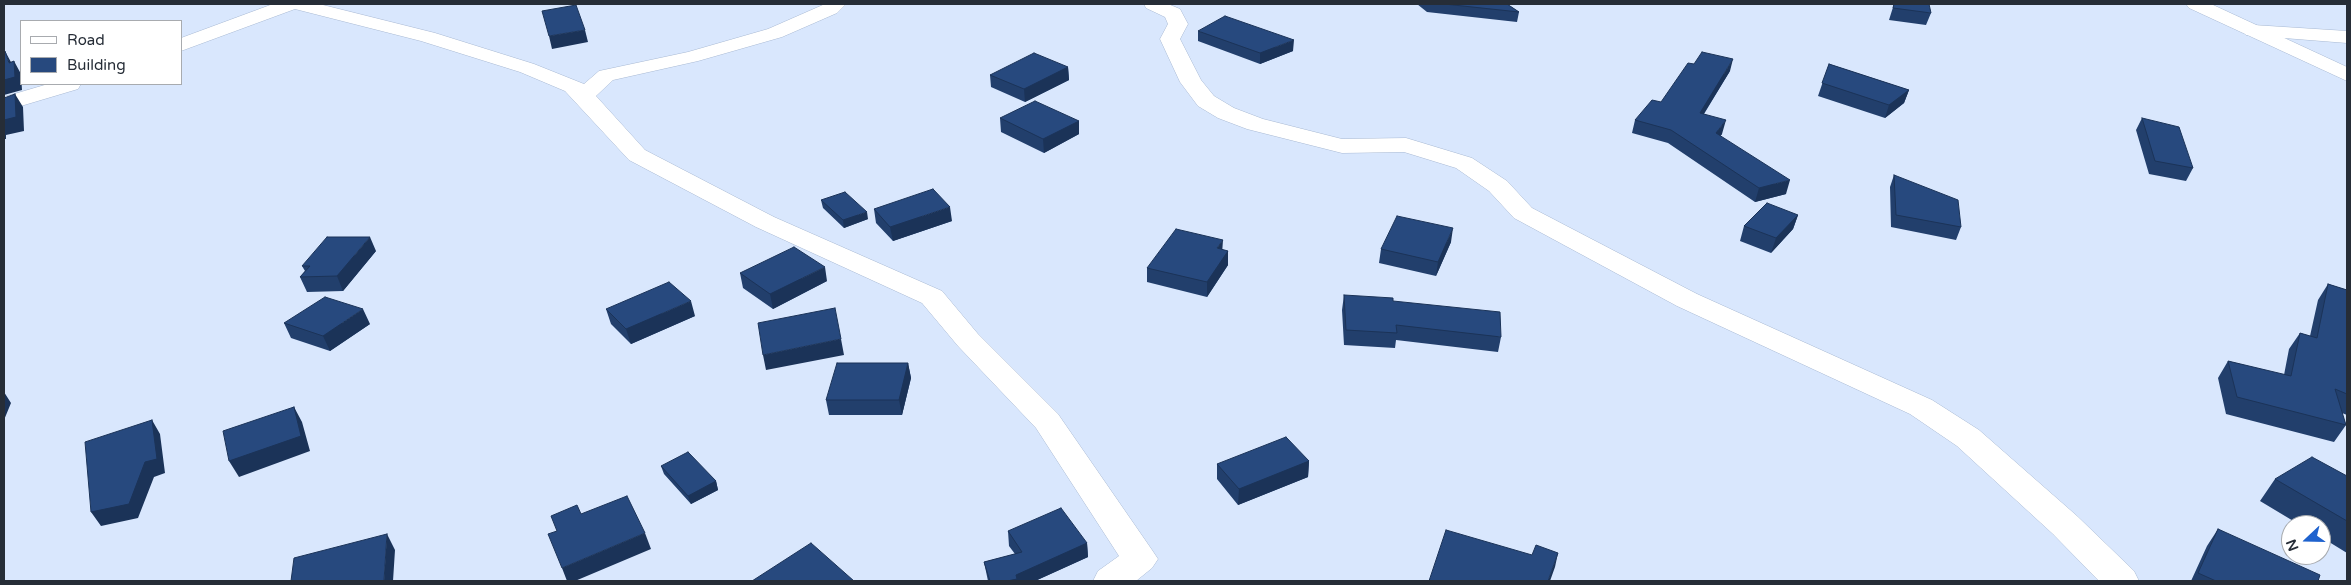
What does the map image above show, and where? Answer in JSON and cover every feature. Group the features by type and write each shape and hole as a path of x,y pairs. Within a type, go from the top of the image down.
{"street":[{"path":"182,45 290,4"},
{"path":"299,4 428,37 527,68 573,86 637,155 765,222 932,297 968,340 1047,422 1140,559 1111,581"},
{"path":"584,96 606,75 691,57 775,33 838,4"},
{"path":"2196,4 2347,74"},
{"path":"1169,6 1178,24 1170,39 1191,82 1206,101 1226,113 1255,124 1342,146 1406,145 1464,163 1498,186 1522,213 1531,218 1687,300 1921,407 1968,438 2065,525 2121,581"},
{"path":"2253,31 2347,37"},
{"path":"4,104 67,85"}],"building":[{"path":"1444,4 1507,4 1519,12"},
{"path":"1894,4 1929,4 1931,13 1893,8"},
{"path":"576,5 585,30 549,36 542,11"},
{"path":"1225,16 1294,40 1260,53 1198,31"},
{"path":"4,51 9,63 14,61 15,77 4,80"},
{"path":"1702,52 1733,59 1700,113 1726,120 1716,133 1790,180 1759,188 1671,130 1635,120 1652,100 1661,102 1688,63 1694,64"},
{"path":"1034,53 1068,67 1024,89 990,75"},
{"path":"1829,64 1909,90 1889,105 1822,83"},
{"path":"15,94 16,117 4,120 4,98"},
{"path":"1035,101 1079,121 1043,139 1000,118"},
{"path":"2142,118 2179,127 2193,168 2155,161"},
{"path":"1894,175 1958,200 1961,227 1896,215"},
{"path":"933,189 950,207 890,227 874,209"},
{"path":"845,192 867,212 843,220 821,200"},
{"path":"1767,203 1798,215 1776,238 1744,226"},
{"path":"1397,216 1453,228 1438,262 1381,249"},
{"path":"1176,229 1223,240 1217,248 1228,251 1207,282 1147,268"},
{"path":"327,237 370,237 337,276 300,277 310,266 302,266"},
{"path":"794,247 825,267 770,294 740,273"},
{"path":"669,282 691,301 626,329 606,309"},
{"path":"2328,284 2347,290 2347,394 2335,389 2346,425 2237,397 2228,361 2291,376 2300,333 2317,338"},
{"path":"1344,295 1393,298 1393,301 1500,312 1501,337 1396,325 1397,333 1346,330"},
{"path":"325,297 363,309 323,336 284,323"},
{"path":"835,308 841,339 763,355 758,323"},
{"path":"837,363 908,363 899,400 826,400"},
{"path":"294,407 301,436 229,461 223,431"},
{"path":"152,420 157,459 145,462 129,504 91,512 85,442"},
{"path":"1286,437 1309,461 1239,489 1217,464"},
{"path":"688,452 716,481 688,496 661,466"},
{"path":"2312,457 2347,476 2347,521 2275,479"},
{"path":"627,496 645,533 562,568 548,534 557,531 551,516 577,505 581,514"},
{"path":"1061,508 1087,543 1016,575 1017,579 990,581 984,562 1022,552 1008,531"},
{"path":"2218,529 2281,557 2281,565 2298,565 2320,575 2318,581 2216,581 2198,573"},
{"path":"1446,530 1532,555 1536,545 1558,553 1548,581 1429,581"},
{"path":"387,534 384,581 291,581 294,558"},
{"path":"811,543 854,581 752,581"}]}
